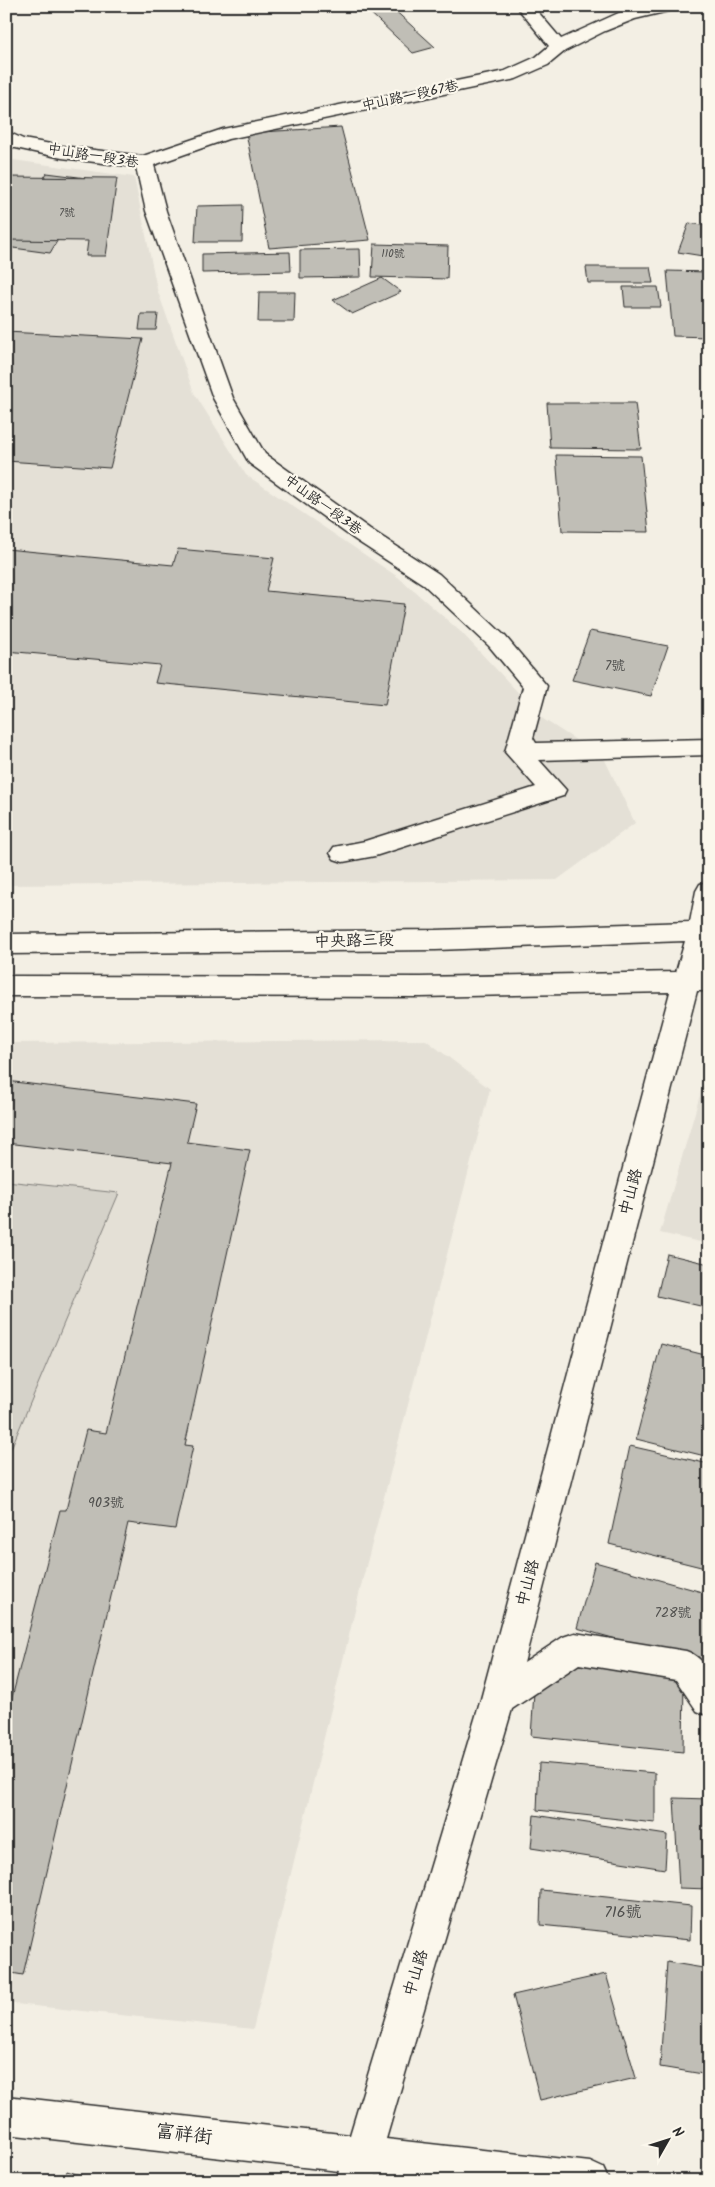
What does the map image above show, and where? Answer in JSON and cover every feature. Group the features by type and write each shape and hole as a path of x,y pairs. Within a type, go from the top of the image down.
{"street":[{"path":"524,6 559,47"},
{"name":"中山路一段67巷","path":"144,162 223,134 510,75 542,61 559,47 599,27 629,16 667,6"},
{"name":"中山路一段3巷","path":"6,136 17,143 62,152 144,162 156,211 223,398 257,458 362,534 431,579 498,641 534,686 517,752"},
{"path":"517,752 543,719"},
{"path":"517,752 709,747"},
{"path":"342,853 366,850 554,790 517,752"},
{"name":"中山路","path":"358,2168 498,1699 697,982 709,891"},
{"name":"中央路三段","path":"6,944 436,940 705,931"},
{"path":"6,986 420,987 697,982"},
{"path":"498,1699 575,1648 686,1666 709,1700"},
{"name":"富祥街","path":"6,2115 358,2168 590,2181"}],"shaded area":[{"path":"6,159 134,177 157,289 194,393 246,475 398,577 462,633 543,719 604,758 635,823 557,880 6,885"},
{"path":"426,1040 490,1089 363,1578 253,2029 6,2003 6,1043"},
{"path":"709,1064 709,1244 660,1233"},
{"path":"6,1181 119,1193 9,1453 6,1453"}],"building":[{"path":"363,6 390,6 435,47 413,53"},
{"path":"341,127 370,240 269,248 246,133"},
{"path":"47,173 94,179 50,253 6,247 6,238"},
{"path":"6,177 117,178 106,256 86,256 88,241 6,240 6,210 9,196 6,196"},
{"path":"243,205 242,242 195,242 197,206"},
{"path":"689,223 709,226 709,257 678,252"},
{"path":"374,244 448,246 447,279 372,277"},
{"path":"360,249 361,277 300,278 300,250"},
{"path":"290,252 291,271 202,273 202,254"},
{"path":"586,267 650,267 653,283 588,283"},
{"path":"667,271 709,272 709,337 673,336"},
{"path":"382,278 401,292 352,314 333,300"},
{"path":"623,287 658,287 661,307 625,307"},
{"path":"259,292 295,292 294,322 258,322"},
{"path":"141,314 158,314 156,330 139,330"},
{"path":"6,332 143,339 110,468 6,461"},
{"path":"547,403 635,403 641,449 550,448"},
{"path":"556,455 641,456 649,532 562,531"},
{"path":"6,549 173,565 178,549 274,558 266,591 404,604 385,705 155,683 160,665 6,651"},
{"path":"590,631 668,646 651,696 572,680"},
{"path":"6,1081 196,1104 187,1142 250,1150 185,1445 193,1446 175,1529 128,1523 23,1975 6,1972 6,1721 60,1510 66,1510 86,1430 106,1433 172,1163 6,1143"},
{"path":"667,1254 709,1264 709,1308 657,1296"},
{"path":"661,1344 709,1356 709,1457 636,1439"},
{"path":"630,1446 709,1464 709,1569 609,1544"},
{"path":"595,1562 709,1594 709,1665 577,1628"},
{"path":"558,1663 684,1676 683,1752 531,1736 535,1678 557,1681"},
{"path":"539,1763 655,1773 655,1823 537,1810"},
{"path":"674,1798 709,1799 709,1889 679,1888"},
{"path":"534,1815 667,1835 665,1869 531,1848"},
{"path":"541,1890 691,1906 690,1940 540,1925"},
{"path":"667,1962 709,1969 709,2075 660,2067"},
{"path":"606,1974 636,2078 540,2100 513,1995"},
{"path":"67,2171 99,2181 64,2181"}]}
